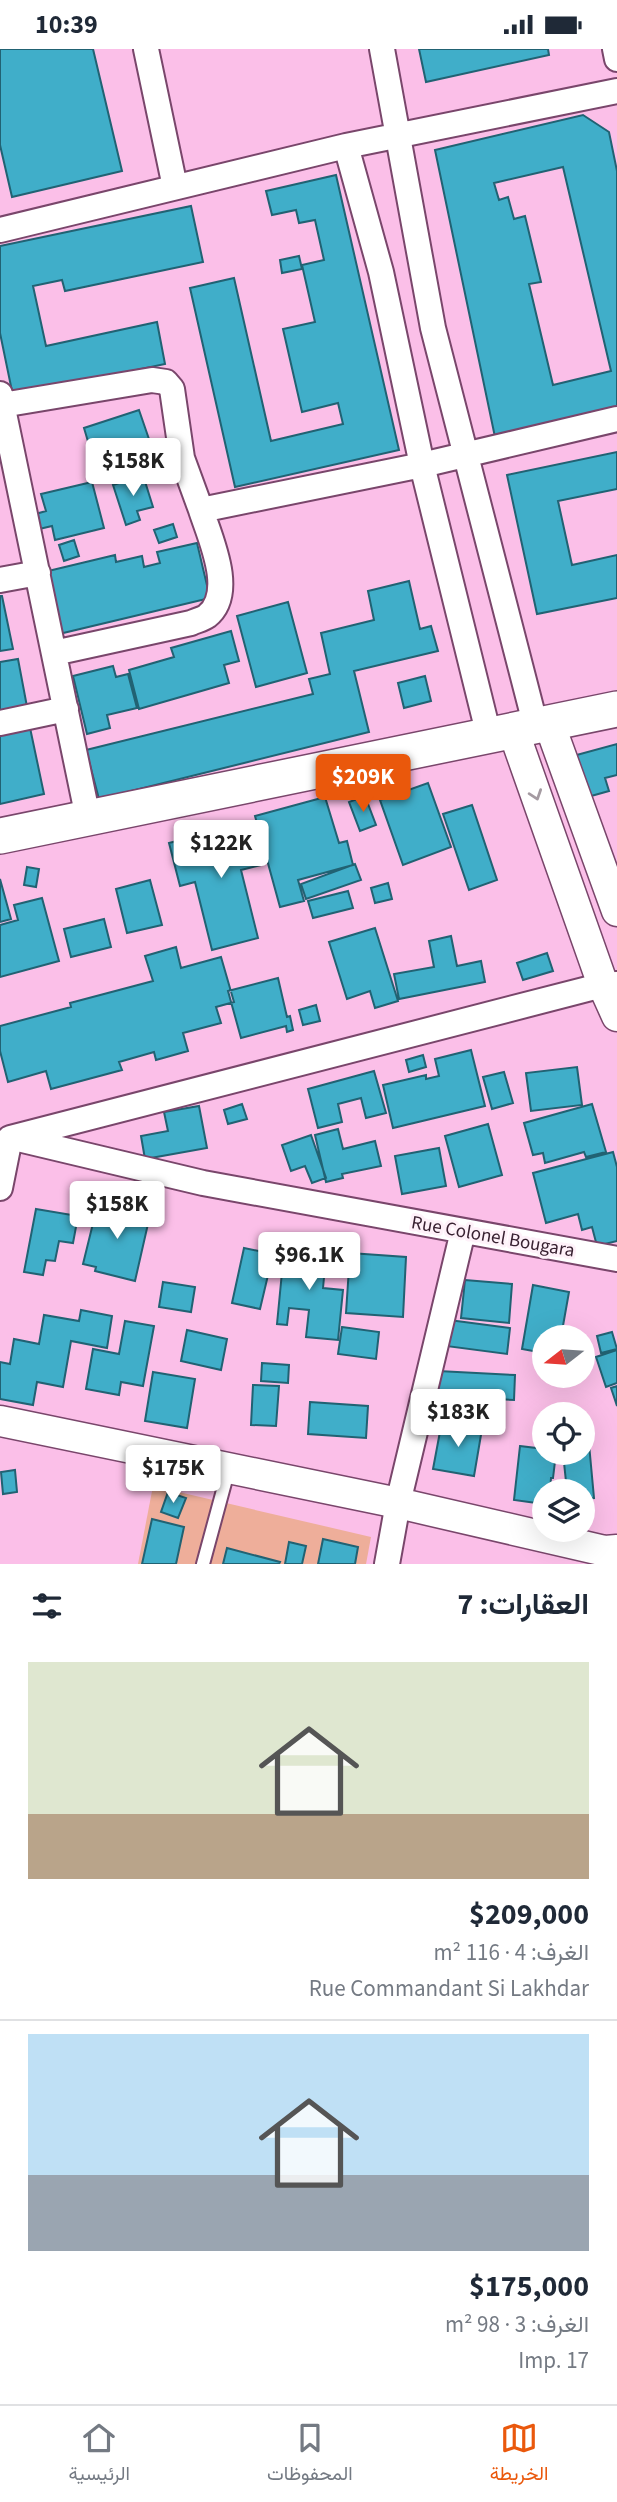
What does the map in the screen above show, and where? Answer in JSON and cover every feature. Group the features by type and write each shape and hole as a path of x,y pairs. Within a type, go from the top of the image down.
{"main road":[{"path":"0,836 617,709"}],"street":[{"path":"146,49 175,187"},
{"path":"382,49 433,328 466,453 522,729 617,911"},
{"path":"615,49 617,59"},
{"path":"0,230 346,146 617,91"},
{"path":"346,146 381,272 422,465 522,729 610,985 617,1016"},
{"path":"54,653 191,623 206,617 219,599 219,565 182,458 172,389 166,382 152,380 2,413 88,818"},
{"path":"201,510 422,465 617,419"},
{"path":"0,580 38,573"},
{"path":"0,723 66,709"},
{"path":"0,1188 5,1137 610,985"},
{"name":"Rue Colonel Bougara","path":"5,1137 203,1183 617,1259"},
{"path":"387,1564 398,1503 464,1231"},
{"path":"0,1421 398,1503 608,1555"}],"lane":[{"path":"203,1564 229,1468"}],"shaded area":[{"path":"153,1486 371,1537 366,1564 138,1564"}],"building":[{"path":"0,49 93,49 122,171 12,197 0,145"},
{"path":"419,49 548,49 549,55 426,82"},
{"path":"583,115 609,132 617,171 617,412 495,437 435,150","holes":["563,167 611,371 553,385 529,284 541,282 525,216 514,219 508,197 499,200 494,183"]},
{"path":"336,175 399,450 235,487 190,288 234,278 271,441 343,424 338,403 302,412 283,329 315,322 302,265 324,260 315,220 299,223 296,210 272,215 266,191"},
{"path":"191,206 203,262 65,291 62,280 33,286 46,346 157,322 165,364 13,396 0,333 0,246"},
{"path":"299,256 302,269 282,273 280,260"},
{"path":"139,410 150,442 130,448 138,473 117,479 108,450 92,455 84,428"},
{"path":"617,452 617,489 558,501 572,565 617,555 617,598 537,614 507,475"},
{"path":"143,475 153,507 137,511 140,520 126,525 113,485"},
{"path":"92,482 104,528 55,540 52,526 35,530 32,515 46,511 41,494"},
{"path":"173,524 177,537 159,543 154,530"},
{"path":"74,540 79,556 64,561 59,545"},
{"path":"197,543 210,598 59,634 44,572 115,555 116,562 142,556 144,567 160,563 157,552"},
{"path":"409,581 420,629 431,626 438,651 354,671 369,732 99,799 86,750 313,694 309,679 330,674 321,633 374,620 368,591"},
{"path":"0,596 13,649 0,651"},
{"path":"288,602 307,673 256,687 237,616"},
{"path":"231,631 239,661 224,665 229,683 139,709 129,670 174,657 171,648"},
{"path":"18,659 28,712 0,717 0,662"},
{"path":"113,666 116,677 128,674 137,708 107,715 110,728 87,734 73,676"},
{"path":"425,676 431,701 404,708 398,683"},
{"path":"29,723 44,794 0,804 0,729"},
{"path":"617,744 617,775 605,778 609,791 584,798 573,756"},
{"path":"365,779 365,792 344,793 344,780"},
{"path":"428,783 451,847 403,865 380,800"},
{"path":"365,796 376,825 360,831 349,802"},
{"path":"325,797 339,843 347,841 353,865 298,880 304,901 280,907 255,816"},
{"path":"472,805 497,880 469,890 443,814"},
{"path":"251,822 261,865 241,870 258,938 212,950 195,882 180,886 169,843"},
{"path":"355,864 361,880 306,899 301,884"},
{"path":"27,867 39,869 36,887 24,885"},
{"path":"0,879 11,919 0,922"},
{"path":"150,880 162,925 127,933 116,889"},
{"path":"388,883 392,899 375,903 371,888"},
{"path":"348,891 353,908 313,918 308,901"},
{"path":"42,898 59,961 0,977 0,925 18,920 14,905"},
{"path":"104,919 111,947 71,957 64,929"},
{"path":"375,928 398,1001 375,1008 370,991 347,999 329,942"},
{"path":"451,936 457,966 481,961 485,982 399,999 394,974 434,967 429,941"},
{"path":"176,947 181,968 221,957 234,1002 216,1007 221,1023 183,1033 188,1051 156,1060 154,1052 119,1062 122,1070 51,1089 46,1071 8,1082 0,1051 0,1026 71,1007 70,1003 153,981 145,956"},
{"path":"547,953 553,971 523,980 517,963"},
{"path":"278,978 287,1017 290,1016 293,1030 287,1032 286,1026 241,1038 228,991"},
{"path":"316,1005 320,1021 303,1025 299,1010"},
{"path":"471,1050 485,1106 393,1128 383,1085 426,1075 426,1079 439,1076 435,1059"},
{"path":"423,1055 426,1067 409,1072 406,1060"},
{"path":"577,1067 582,1105 531,1111 526,1073"},
{"path":"374,1071 386,1113 366,1118 361,1098 338,1104 342,1122 318,1128 308,1089"},
{"path":"504,1072 513,1103 492,1109 483,1077"},
{"path":"242,1104 247,1119 228,1124 224,1110"},
{"path":"592,1104 606,1152 586,1157 584,1152 545,1163 543,1153 533,1155 524,1123"},
{"path":"199,1106 207,1148 145,1159 141,1136 168,1131 164,1112"},
{"path":"488,1124 502,1175 459,1187 445,1136"},
{"path":"338,1129 343,1149 375,1141 381,1166 342,1174 343,1178 326,1182 315,1135"},
{"path":"311,1135 326,1178 312,1183 305,1166 291,1171 282,1145"},
{"path":"439,1148 446,1186 402,1194 395,1156"},
{"path":"613,1152 617,1167 617,1241 597,1246 592,1227 582,1230 578,1214 546,1223 533,1173"},
{"path":"98,1203 150,1215 135,1281 95,1271 96,1267 83,1264"},
{"path":"36,1209 78,1216 73,1243 59,1241 55,1261 46,1260 43,1275 24,1272"},
{"path":"285,1241 318,1245 316,1266 325,1267 323,1288 343,1290 338,1340 306,1337 309,1310 289,1308 287,1325 277,1324"},
{"path":"244,1248 273,1254 260,1309 232,1303"},
{"path":"350,1253 406,1257 403,1317 346,1313"},
{"path":"465,1280 512,1284 509,1323 461,1318"},
{"path":"163,1282 195,1287 191,1312 159,1307"},
{"path":"533,1285 569,1292 563,1325 532,1325 532,1351 522,1349"},
{"path":"81,1310 112,1316 107,1348 71,1341 63,1387 37,1382 33,1405 0,1399 0,1362 10,1364 14,1339 39,1344 44,1315 79,1321"},
{"path":"449,1320 510,1328 507,1354 446,1346"},
{"path":"125,1321 154,1326 143,1386 121,1382 119,1395 86,1389 93,1349 119,1354"},
{"path":"342,1327 379,1332 376,1359 338,1354"},
{"path":"187,1330 227,1339 221,1370 181,1361"},
{"path":"612,1332 617,1349 601,1353 597,1336"},
{"path":"617,1350 617,1383 606,1387 596,1357"},
{"path":"262,1363 289,1365 288,1383 261,1381"},
{"path":"438,1371 515,1375 514,1400 479,1398 479,1410 436,1408"},
{"path":"153,1372 195,1379 187,1428 145,1421"},
{"path":"253,1385 279,1386 276,1426 251,1425"},
{"path":"617,1386 617,1406 611,1388"},
{"path":"310,1402 368,1406 366,1438 308,1434"},
{"path":"442,1421 482,1429 474,1476 433,1469"},
{"path":"520,1446 532,1448 532,1465 555,1465 553,1478 532,1479 532,1502 514,1500"},
{"path":"564,1465 591,1465 592,1479 566,1479"},
{"path":"15,1470 17,1492 3,1494 1,1472"},
{"path":"168,1492 186,1498 178,1518 161,1512"},
{"path":"152,1519 184,1527 176,1564 142,1564"},
{"path":"323,1539 358,1547 355,1564 318,1564"},
{"path":"289,1542 306,1546 302,1564 285,1564"},
{"path":"227,1548 280,1562 223,1564"}]}
